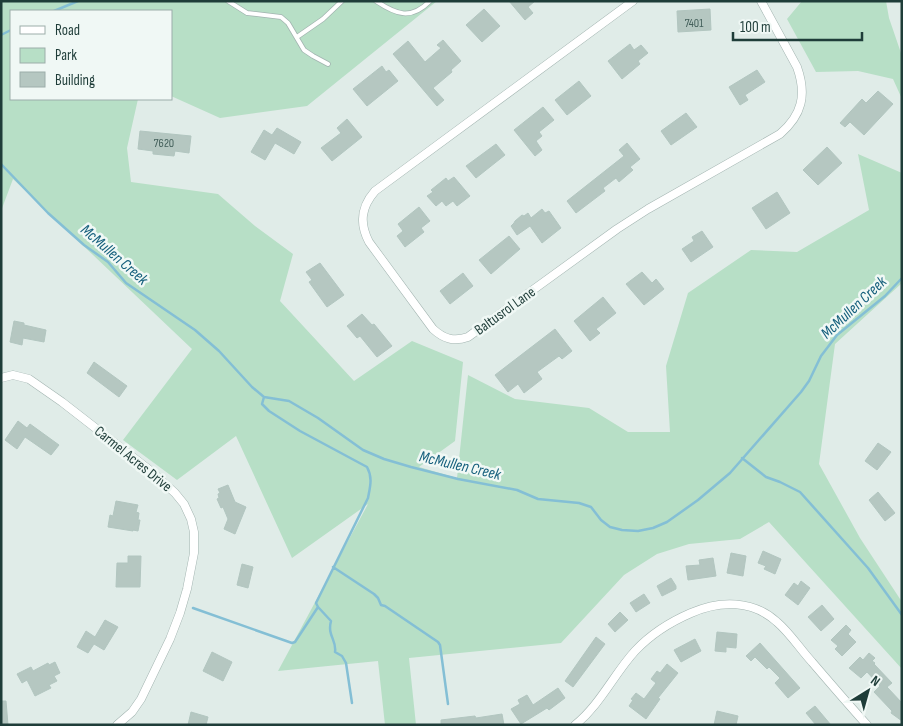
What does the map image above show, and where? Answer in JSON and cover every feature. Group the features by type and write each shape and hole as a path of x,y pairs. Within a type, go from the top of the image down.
{"street":[{"name":"Baltusrol Lane","path":"633,1 369,197 363,215 365,234 369,242 433,329 444,338 461,340 468,337 617,229 656,204 780,134 789,126 798,112 801,102 802,85 796,67 761,1"},
{"name":"Carmel Acres Drive","path":"1,378 18,375 29,379 55,397 175,492 191,519 194,532 194,553 180,613 170,639 141,699 132,712 117,725"},
{"path":"575,725 592,708 635,651 651,636 668,624 689,614 709,606 724,604 747,606 760,610 776,621 867,725"}],"lane":[{"path":"228,1 247,13 281,17 288,23 300,45 308,54 328,64"},
{"path":"297,37 328,15 342,1"},
{"path":"376,1 398,13 408,14 424,8 430,1"}],"green space":[{"path":"1,1 437,1 307,106 220,118 172,96 172,10 10,10 10,100 138,100 127,148 131,182 218,194 255,226 293,254 280,301 354,381 412,341 463,362 455,441 419,467 457,478 468,375 515,399 589,408 628,432 670,432 666,366 688,293 751,250 797,252 869,210 858,154 902,173 902,283 835,344 819,464 860,538 902,602 902,669 769,522 740,539 689,544 657,554 624,575 561,643 409,658 416,725 385,725 378,661 278,671 368,504 292,558 236,436 177,480 123,440 192,349 13,179 1,211"},
{"path":"802,1 886,1 889,18 902,56 902,99 893,79 858,71 816,72 787,19"}],"building":[{"path":"509,1 535,1 528,7 533,13 525,20"},
{"path":"484,9 500,26 482,42 466,25"},
{"path":"710,9 711,30 678,32 677,11"},
{"path":"443,40 461,61 451,70 452,72 433,88 444,100 437,106 393,54 408,41 425,62 441,48 437,45"},
{"path":"630,44 634,50 641,45 648,53 638,61 640,64 622,79 608,61"},
{"path":"382,66 386,72 389,70 398,81 367,106 353,89"},
{"path":"757,70 765,82 745,95 748,100 740,105 729,87"},
{"path":"579,81 591,96 567,115 555,100"},
{"path":"878,91 893,104 864,135 850,122 845,127 840,123 862,99 866,103"},
{"path":"543,107 554,120 539,132 542,136 536,141 542,150 535,156 514,130"},
{"path":"686,113 697,127 671,145 661,131"},
{"path":"347,119 362,137 332,161 321,148 341,133 337,128"},
{"path":"277,128 301,142 294,154 275,143 265,160 251,152 264,130 272,135"},
{"path":"140,131 191,136 189,153 175,151 174,156 153,154 153,151 138,149"},
{"path":"627,143 640,159 630,167 633,170 619,182 616,178 603,188 605,191 576,213 567,201 624,156 619,150"},
{"path":"496,144 505,155 476,178 466,166"},
{"path":"827,147 842,163 818,185 803,170"},
{"path":"454,177 470,196 457,206 453,201 446,206 442,201 436,206 427,196 433,192 431,190 446,178 448,181"},
{"path":"777,192 790,213 766,229 752,208"},
{"path":"419,207 430,221 421,228 424,232 405,247 397,236 403,231 398,224"},
{"path":"542,209 545,213 549,211 561,228 542,243 530,226 517,235 511,226 515,221 528,213 531,218"},
{"path":"702,231 713,247 691,262 682,249 694,241 692,237"},
{"path":"509,236 520,249 491,274 479,260"},
{"path":"320,263 344,295 327,307 309,282 312,280 306,272"},
{"path":"642,272 652,283 656,279 664,289 644,305 626,284"},
{"path":"463,273 473,286 450,304 440,291"},
{"path":"603,297 616,313 596,329 600,333 590,341 574,321"},
{"path":"362,314 372,325 374,324 392,346 377,357 360,336 357,338 347,326"},
{"path":"14,321 46,330 44,342 23,338 22,345 10,342"},
{"path":"555,329 572,351 562,359 559,356 537,372 542,379 524,393 518,384 508,392 495,375"},
{"path":"94,362 127,386 119,397 87,373"},
{"path":"18,421 27,428 30,424 59,445 51,455 25,437 17,449 5,440"},
{"path":"878,443 891,452 877,470 865,461"},
{"path":"228,485 235,502 246,507 235,534 224,529 228,519 217,499 220,493 218,489"},
{"path":"878,492 895,513 885,521 869,500"},
{"path":"116,501 138,505 136,512 139,513 138,520 140,520 138,531 108,527 110,515 113,516"},
{"path":"763,551 781,559 775,574 764,569 766,566 758,563"},
{"path":"731,553 746,556 743,576 727,573"},
{"path":"128,556 141,556 140,587 116,587 117,563 128,563"},
{"path":"713,558 716,576 688,580 686,566 700,565 699,560"},
{"path":"242,564 253,567 248,588 237,585"},
{"path":"671,578 676,589 662,596 657,586"},
{"path":"801,581 810,588 798,605 785,595 794,583 798,586"},
{"path":"644,594 650,603 636,612 630,603"},
{"path":"822,605 834,619 821,631 808,617"},
{"path":"620,612 628,620 615,632 608,624"},
{"path":"105,620 118,627 104,650 94,644 88,653 77,647 86,631 95,637"},
{"path":"846,625 851,630 848,634 856,642 842,656 835,649 838,646 831,640"},
{"path":"717,632 737,634 736,648 726,647 726,652 715,651"},
{"path":"596,637 605,644 573,687 565,681"},
{"path":"695,639 701,651 681,662 674,650"},
{"path":"760,643 800,688 788,698 775,683 780,678 769,667 767,669 755,657 751,661 746,656"},
{"path":"212,652 232,662 223,681 203,671"},
{"path":"869,653 875,658 872,661 874,664 892,683 887,687 902,703 902,721 891,713 892,711 874,692 880,686 867,672 861,678 849,668 860,657 863,660"},
{"path":"55,662 60,673 54,676 57,681 49,685 51,688 35,696 27,680 22,683 17,674 31,667 33,671 48,663 49,665"},
{"path":"667,664 678,673 658,698 660,699 646,719 629,706 633,700 631,699 636,693 644,699 656,683 651,679 657,671 660,673"},
{"path":"558,688 565,698 549,710 547,708 521,724 511,709 520,704 518,700 527,695 533,705"},
{"path":"1,701 6,701 8,725 1,725"},
{"path":"815,706 831,725 816,725 806,713"},
{"path":"717,711 738,716 736,725 714,725"},
{"path":"191,712 208,717 206,725 188,725"},
{"path":"502,714 504,725 441,725 441,720"}],"waterway":[{"path":"56,10 78,1"},
{"path":"1,35 10,30"},
{"name":"McMullen Creek","path":"1,164 48,213 84,245 108,262 126,283 195,330 219,351 252,387 264,397 289,401 318,418 363,450 384,459 458,479 517,490 538,499 579,503 591,507 601,520 610,527 622,530 638,531 653,528 667,522 698,500 730,473 801,392 809,381 821,356 837,335 885,296 902,278"},
{"path":"193,608 292,643 295,642 318,607 316,603 368,498 370,479 367,467 300,431 269,411 262,404 264,397"},
{"path":"742,458 766,477 800,492 868,568 902,615"},
{"path":"333,567 374,594 381,605 438,642 448,704"},
{"path":"318,607 331,621 330,630 335,644 335,652 342,656 346,663 352,703"}]}
